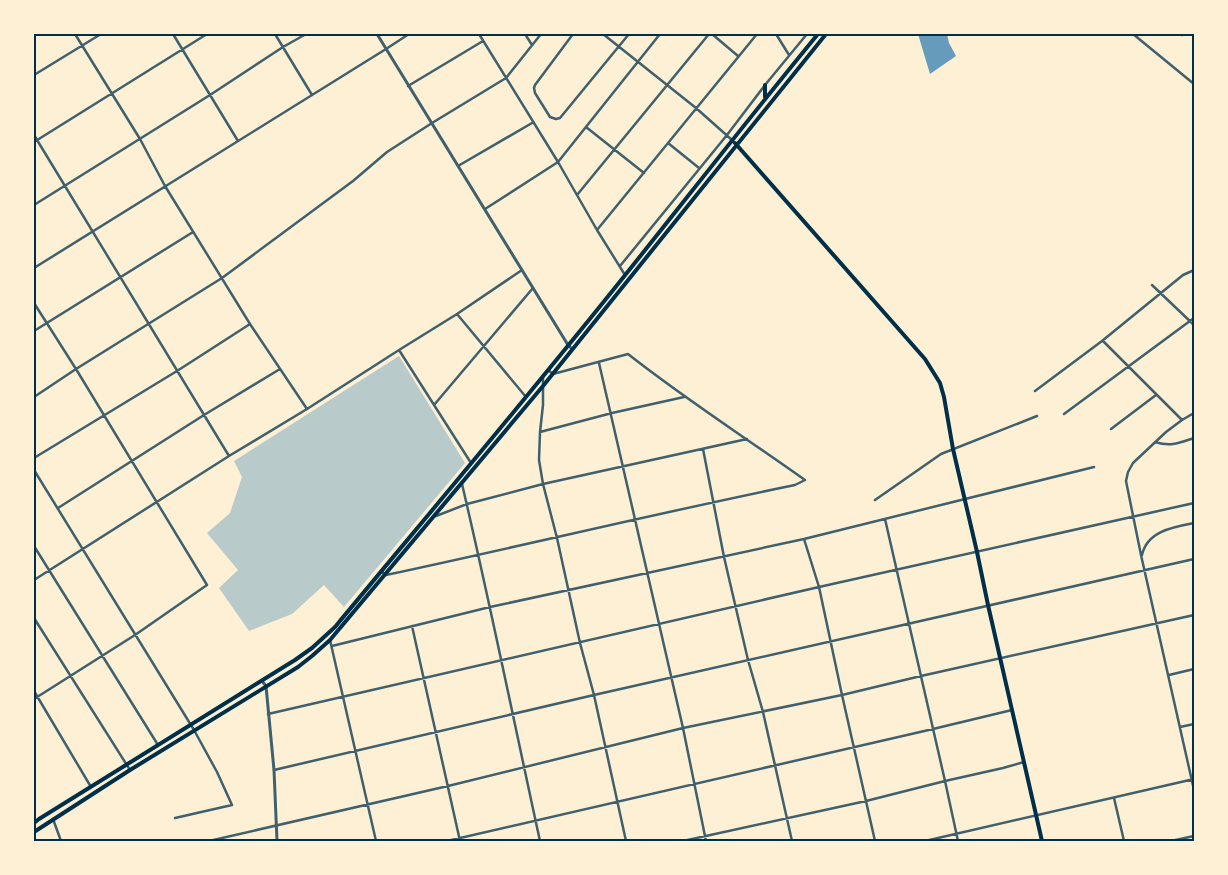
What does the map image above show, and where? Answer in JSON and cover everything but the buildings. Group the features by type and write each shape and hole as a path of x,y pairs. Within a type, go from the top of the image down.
{"main road":[{"path":"34,823 295,660 312,648 334,627 626,275 755,110 818,34"},
{"path":"34,832 194,730 298,667 339,631 553,374 826,34"},
{"path":"764,99 765,85"},
{"path":"755,110 760,114"},
{"path":"732,140 925,359 940,383 953,450 1042,841"},
{"path":"334,627 339,631"}],"street":[{"path":"75,34 140,139 165,186 193,232 250,324 307,409"},
{"path":"34,74 101,34"},
{"path":"173,34 238,141"},
{"path":"35,141 207,34"},
{"path":"275,34 312,94"},
{"path":"34,205 306,34"},
{"path":"377,34 572,349"},
{"path":"34,268 409,34"},
{"path":"479,34 558,162 596,230 630,279"},
{"path":"525,34 532,45"},
{"path":"34,397 222,278 353,181 387,152 506,78 541,34"},
{"path":"573,34 535,84 534,88 535,93 550,117 556,119 560,118 629,34"},
{"path":"603,34 696,108 732,140"},
{"path":"485,209 558,162 660,34"},
{"path":"577,195 710,34 738,56"},
{"path":"596,230 757,34"},
{"path":"776,34 789,55"},
{"path":"620,266 807,34"},
{"path":"1133,34 1194,84"},
{"path":"408,86 483,41"},
{"path":"458,166 532,122"},
{"path":"586,127 644,173"},
{"path":"34,135 35,141 93,232 229,456"},
{"path":"668,144 699,168"},
{"path":"34,331 193,232"},
{"path":"34,580 457,314 522,270"},
{"path":"1035,391 1102,341 1183,275 1192,271"},
{"path":"1152,285 1194,325"},
{"path":"434,405 533,288"},
{"path":"34,303 207,585 136,635 34,699"},
{"path":"457,314 526,397"},
{"path":"1064,414 1194,318"},
{"path":"34,458 250,324"},
{"path":"1102,341 1182,420"},
{"path":"399,350 471,463"},
{"path":"381,571 386,575 478,556 795,485 805,480 684,397 628,354 553,374 548,370"},
{"path":"599,362 660,624 706,841"},
{"path":"58,508 280,369"},
{"path":"543,375 539,460 543,484 580,643 594,694 626,841"},
{"path":"1111,429 1156,395"},
{"path":"540,432 684,397"},
{"path":"1194,412 1182,420 1133,463 1126,481 1194,790"},
{"path":"875,500 941,454 1037,416"},
{"path":"1156,442 1174,445 1194,438"},
{"path":"434,516 467,504 543,484 747,439"},
{"path":"702,448 724,557 748,660 763,712 792,841"},
{"path":"332,646 490,607 804,539 1094,466"},
{"path":"34,470 194,730 217,772 232,805 175,818"},
{"path":"462,483 540,841"},
{"path":"268,714 1194,503"},
{"path":"885,519 958,841"},
{"path":"1141,556 1143,547 1156,534 1194,523"},
{"path":"804,539 819,587 875,841"},
{"path":"34,546 158,745"},
{"path":"274,770 594,694 1194,559"},
{"path":"209,841 448,786 683,728 842,695 1194,615"},
{"path":"34,618 130,770"},
{"path":"412,626 460,840"},
{"path":"330,640 376,841"},
{"path":"1169,675 1194,669"},
{"path":"262,681 266,686 274,770 277,841"},
{"path":"34,691 91,787"},
{"path":"447,841 460,840 1012,710"},
{"path":"1180,727 1194,724"},
{"path":"683,841 866,801 1024,762"},
{"path":"925,841 1193,779"},
{"path":"1114,798 1124,841"},
{"path":"53,819 61,841"},
{"path":"1170,841 1194,836"}],"shaded area":[{"path":"399,356 465,463 344,607 324,585 292,614 249,631 219,588 238,570 207,533 230,513 242,477 234,461"}],"water":[{"path":"918,34 947,34 949,43 956,56 930,74"}]}
